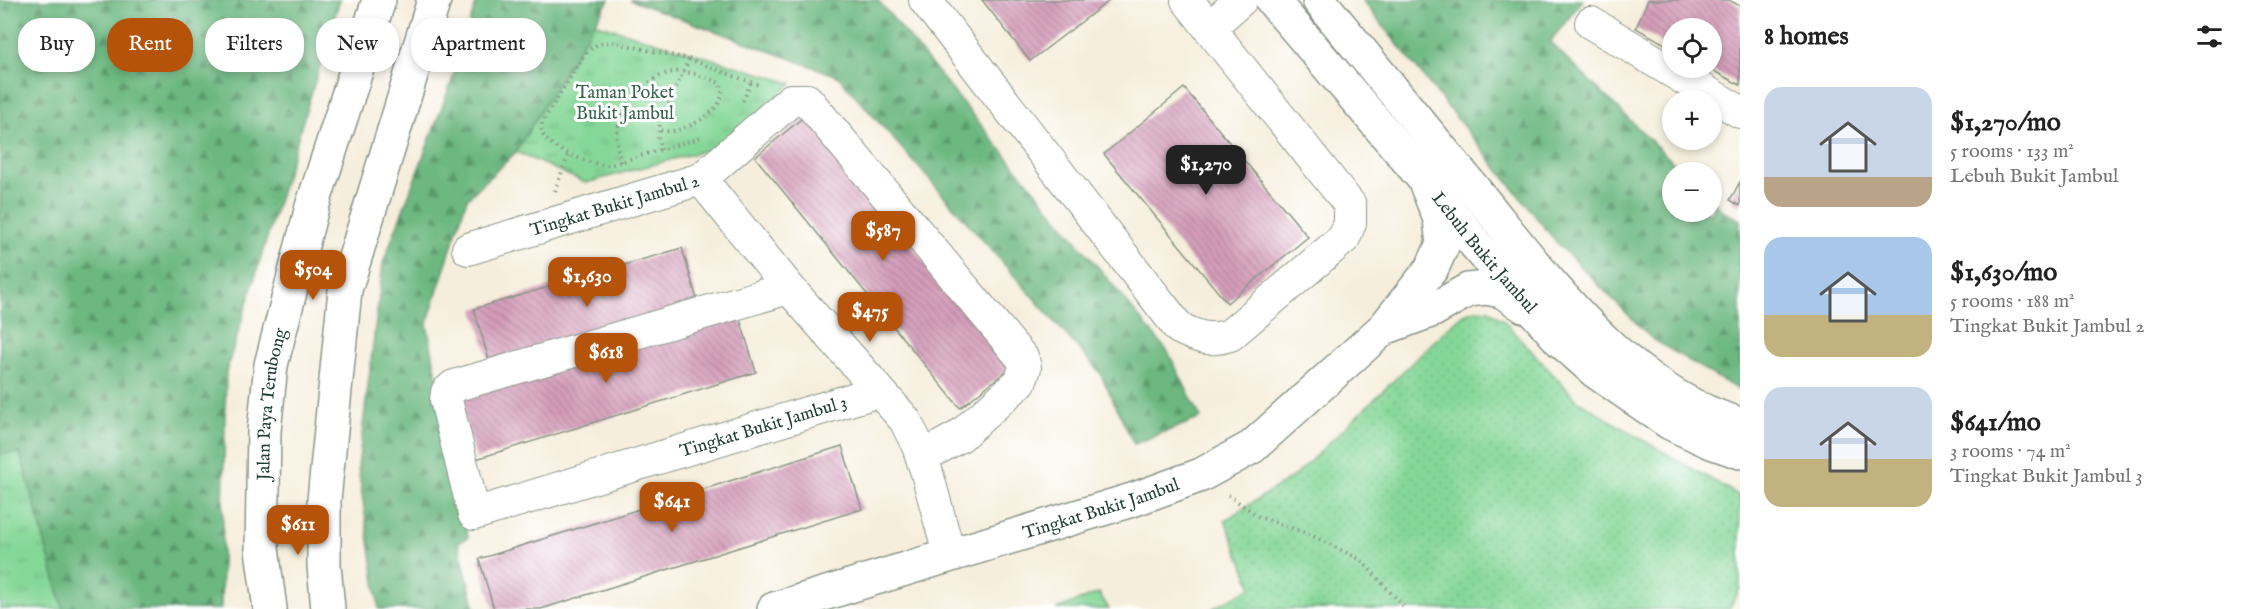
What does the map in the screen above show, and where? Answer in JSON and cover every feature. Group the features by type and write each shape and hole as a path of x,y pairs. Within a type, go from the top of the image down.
{"main road":[{"name":"Jalan Paya Terubong","path":"270,609 262,549 264,431 271,365 312,207 378,0"},
{"path":"328,609 324,566 324,500 345,290 434,0"},
{"name":"Lebuh Bukit Jambul","path":"1272,0 1476,244 1560,340 1596,372 1670,423 1711,442 1740,452"},
{"name":"Lebuh Bukit Jambul","path":"1319,0 1571,306 1619,353 1682,401 1717,417 1740,424"},
{"path":"1384,328 1432,268 1443,244 1440,219 1424,179"},
{"path":"1384,328 1433,310 1468,290 1486,288 1502,291 1517,299 1560,340"},
{"name":"Tingkat Bukit Jambul","path":"774,609 837,600 949,554 1135,500 1201,476 1252,447 1384,328"}],"street":[{"path":"925,0 1179,328 1197,337 1218,339 1230,335 1344,238 1350,223 1350,205 1187,0"},
{"path":"1209,28 1241,0"},
{"path":"1591,23 1740,112"},
{"path":"700,179 791,100 807,100 1023,360 1025,368 1020,382 960,435 922,457"},
{"name":"Tingkat Bukit Jambul 2","path":"468,249 700,179 789,288 904,420 922,457 949,554"},
{"name":"Tingkat Bukit Jambul 3","path":"789,288 454,386 447,392 446,400 474,514 879,391"}],"path":[{"path":"704,136 601,166 568,154 542,132 542,123 589,50 598,44 612,42 689,59 751,82 741,106"},
{"path":"661,150 658,130 689,59"},
{"path":"620,162 617,135 619,125 633,97 652,80 673,72 683,71 720,83 723,88 720,101 715,109 691,125 675,131 658,130"},
{"path":"561,172 568,154"},
{"path":"1201,476 1259,517 1309,534 1361,560 1406,609"}],"green space":[{"path":"0,0 340,0 334,18 316,18 316,72 318,72 226,372 221,609 63,609 20,453 0,454"},
{"path":"477,0 609,0 516,152 467,199 427,324 468,538 458,542 475,609 379,609 358,467 383,263 454,72 546,72 546,18 471,18"},
{"path":"630,0 878,0 1168,352 1201,418 1134,444 1100,373 838,76"},
{"path":"1362,0 1583,0 1550,42 1673,162 1662,162 1662,222 1722,222 1722,210 1740,220 1740,391 1652,339 1556,242"},
{"name":"Taman Poket Bukit Jambul","path":"594,23 792,83 717,147 586,183 516,152"},
{"path":"1476,310 1489,310 1504,321 1577,400 1740,496 1740,589 1729,609 1212,609 1252,587 1225,520 1297,474 1451,325 1464,314"},
{"path":"20,453 63,609 0,609 0,454"},
{"path":"1099,593 1109,609 1056,609"}],"building":[{"path":"982,0 1110,0 1030,61"},
{"path":"1648,0 1729,0 1740,6 1740,85 1722,75 1722,18 1662,18 1662,42 1636,28"},
{"path":"1184,88 1308,237 1227,303 1104,154"},
{"path":"805,116 1011,367 960,408 755,157"},
{"path":"1740,182 1740,206 1730,200"},
{"path":"682,248 699,306 491,367 474,309"},
{"path":"737,309 756,372 476,459 460,406 466,392"},
{"path":"842,446 862,509 541,609 494,609 479,559"}]}
